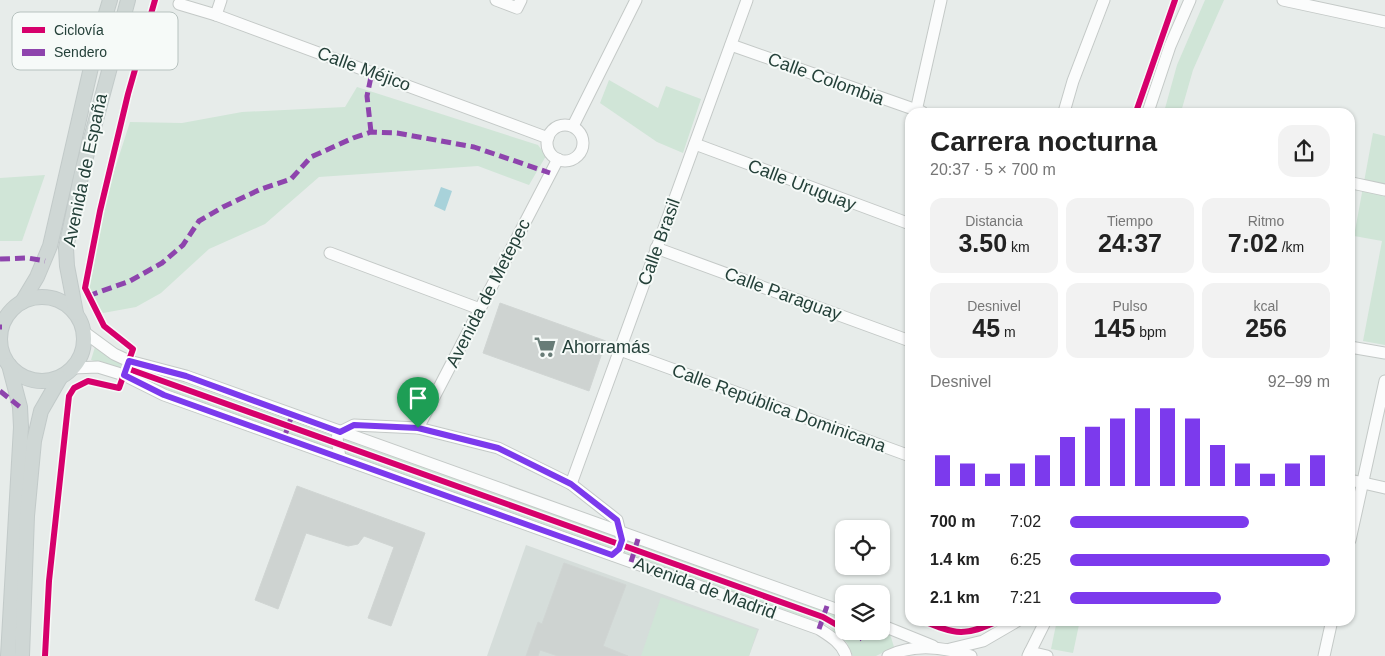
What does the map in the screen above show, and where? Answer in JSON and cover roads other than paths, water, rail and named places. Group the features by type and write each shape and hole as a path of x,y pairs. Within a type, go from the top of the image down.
{"main road":[{"name":"Avenida de España","path":"106,12 110,0"},
{"name":"Avenida de España","path":"22,302 37,277 50,246 90,70"},
{"name":"Avenida de España","path":"76,313 67,266 66,248 82,172 109,70"},
{"path":"8,656 21,427 20,408 9,365 1,347 2,327 13,308 33,298 45,297 62,302 76,313 84,332 83,352 73,368 60,378 41,411 34,441 28,516 22,656"},
{"path":"9,365 26,378 43,381 60,378"}],"street":[{"path":"216,15 221,0"},
{"path":"496,0 517,8 521,0"},
{"path":"573,126 636,0"},
{"name":"Calle Brasil","path":"571,484 747,0"},
{"path":"920,108 941,0"},
{"path":"1065,108 1073,81 1104,0"},
{"path":"1149,108 1170,46 1190,0"},
{"path":"1283,0 1385,22"},
{"name":"Calle Méjico","path":"179,4 216,15 548,138"},
{"name":"Calle Colombia","path":"731,45 908,108"},
{"path":"558,126 573,126 582,135 583,148 575,158 570,160 558,159 549,150 548,138 550,133 558,126"},
{"name":"Calle Uruguay","path":"695,144 905,222"},
{"name":"Avenida de Metepec","path":"418,428 558,159"},
{"path":"1355,184 1385,190"},
{"name":"Calle Paraguay","path":"656,248 905,338"},
{"path":"330,253 480,309"},
{"name":"Avenida de Madrid","path":"84,332 114,354 129,361 186,376 835,609"},
{"path":"1355,348 1385,353"},
{"name":"Calle República Dominicana","path":"620,350 905,454"},
{"name":"Avenida de Madrid","path":"73,368 98,367 124,375 164,395 819,629 836,640 846,656"},
{"path":"1355,518 1385,381"},
{"name":"Avenida de Madrid","path":"340,432 354,425 418,428 498,448 571,484 617,520 621,533"},
{"path":"340,432 337,438 340,458"},
{"path":"1355,481 1385,488"},
{"path":"612,555 621,544 621,533"},
{"path":"888,656 897,652 919,648 943,648 982,641 1008,626"},
{"path":"1043,626 1029,654 1047,656"},
{"path":"1324,656 1331,626"},
{"path":"890,628 971,656"}],"water":[{"path":"441,187 452,191 445,211 434,206"}],"place":[{"name":"Ahorramás","path":"545,347"}]}
